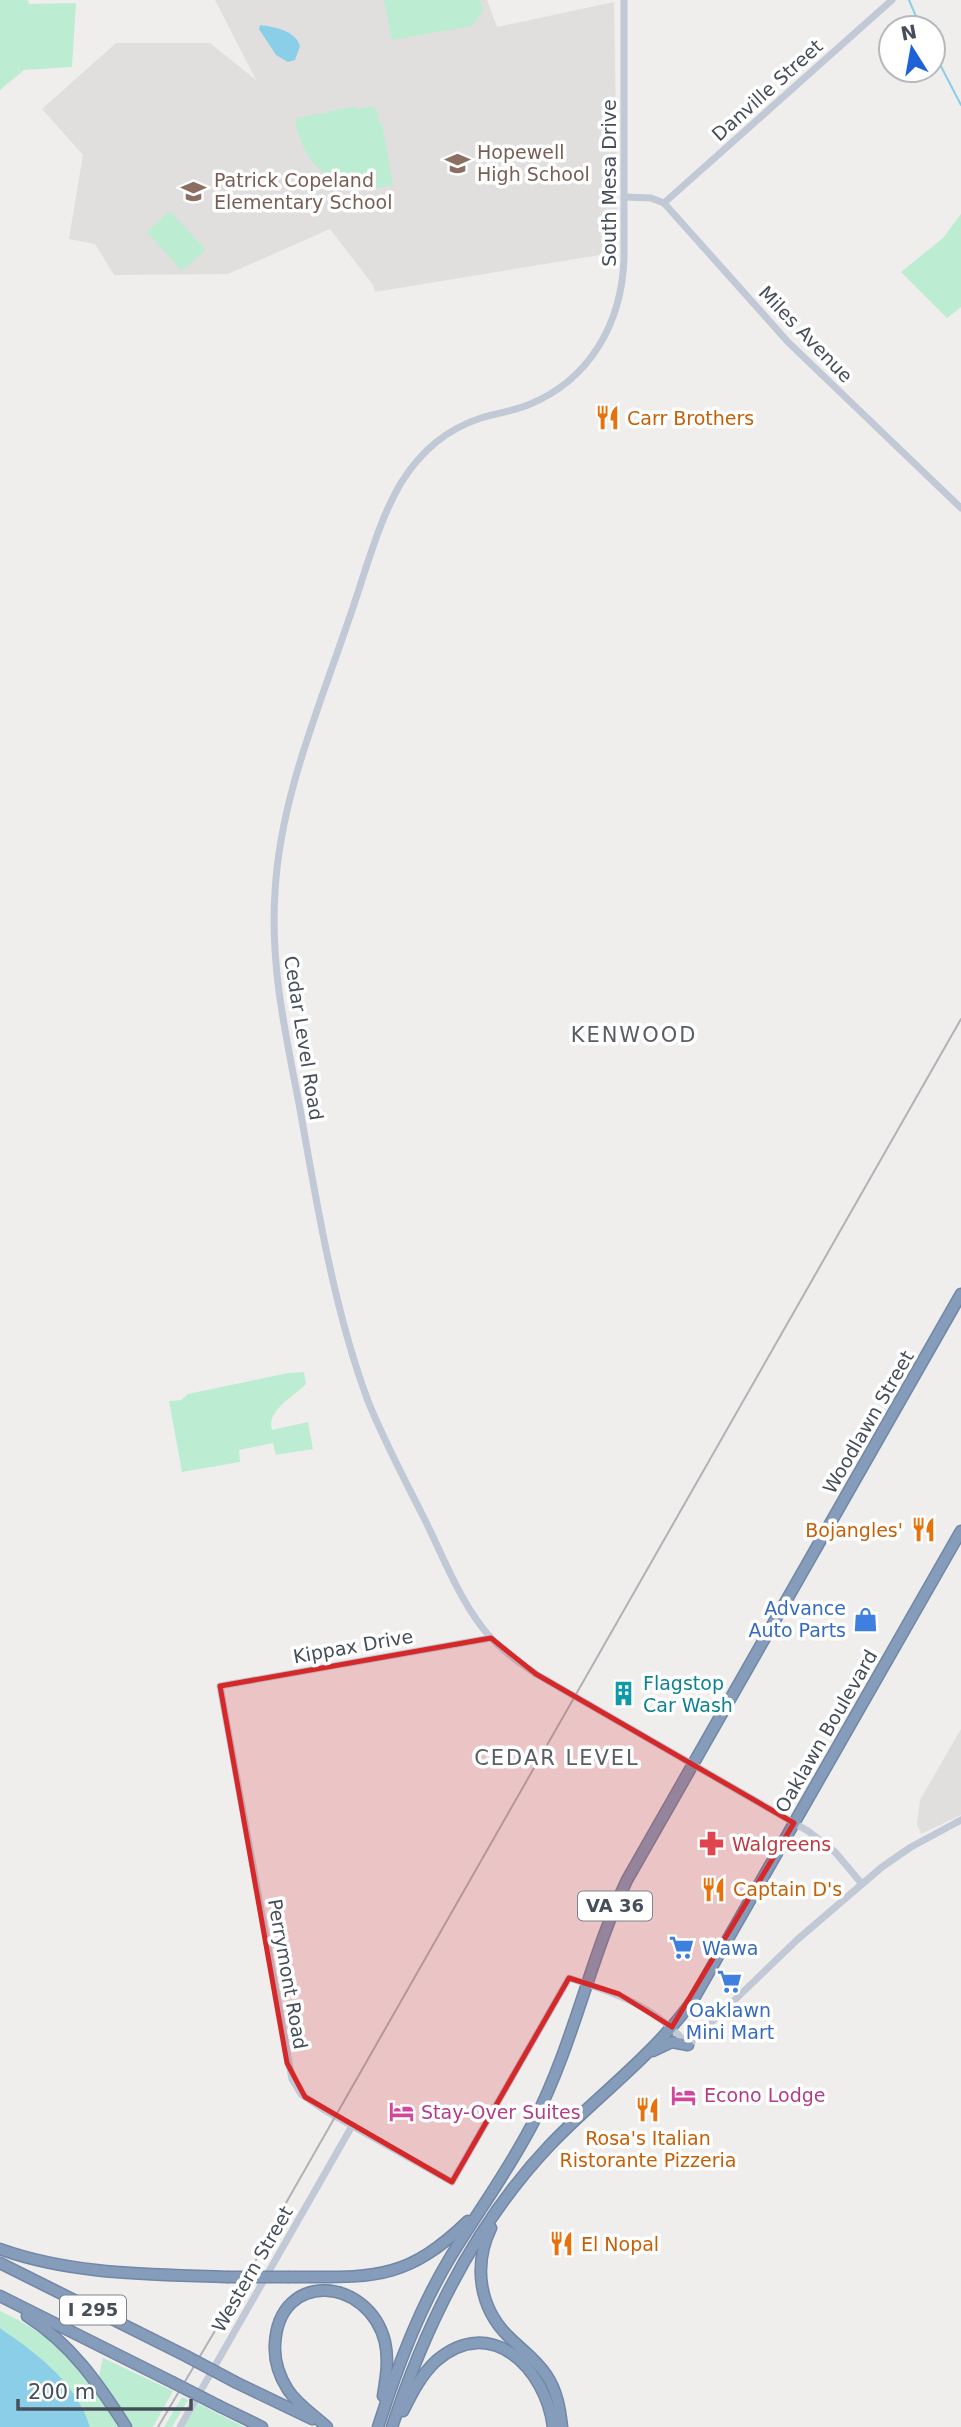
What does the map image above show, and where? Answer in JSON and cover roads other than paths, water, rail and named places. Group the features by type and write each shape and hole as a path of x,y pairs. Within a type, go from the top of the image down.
{"highway":[{"name":"Woodlawn Street","path":"486,2203 525,2138 564,2054 601,1940 627,1880 961,1294"},
{"name":"Oaklawn Boulevard","path":"393,2427 430,2326 472,2249 503,2202 551,2144 672,2027 705,1980 961,1531"},
{"path":"646,2054 672,2042 688,2045"},
{"path":"503,2202 482,2252 480,2276 484,2298 501,2329 534,2359 547,2376 556,2395 562,2427"},
{"path":"0,2249 55,2265 97,2272 227,2277 370,2276 412,2264 447,2242 486,2203"},
{"name":"VA 36","path":"377,2427 422,2311 450,2258 486,2203"},
{"name":"I 295","path":"0,2263 327,2427"},
{"path":"327,2427 286,2388 279,2371 275,2348 277,2327 288,2307 308,2292 327,2289 343,2292 358,2301 373,2316 382,2333 387,2364 377,2427"},
{"path":"0,2297 45,2328 72,2353 99,2384 126,2427"},
{"name":"I 295","path":"0,2297 262,2427"},
{"path":"393,2427 430,2367 455,2348 480,2343 506,2350 532,2373 548,2403 553,2427"}],"street":[{"name":"South Mesa Drive","path":"504,412 533,403 573,378 591,359 610,329 621,298 625,197 624,0"},
{"name":"Danville Street","path":"664,204 892,0"},
{"path":"625,197 651,198 664,204"},
{"name":"Miles Avenue","path":"664,204 788,342 961,508"},
{"name":"Cedar Level Road","path":"504,412 467,423 438,441 411,468 391,502 296,777 279,850 274,940 278,992 315,1193 340,1305 361,1381 379,1426 453,1578 469,1608 491,1638 536,1674 794,1823 829,1847 862,1884"},
{"name":"Kippax Drive","path":"220,1686 491,1638"},
{"name":"Perrymont Road","path":"220,1686 292,2079 305,2097 452,2182 569,1978 587,1984"},
{"path":"587,1984 642,2005 672,2027 688,2045 776,1959 862,1884 911,1847 961,1820"},
{"name":"Western Street","path":"180,2427 352,2126"}],"water":[{"path":"260,25 283,30 294,36 300,46 295,60 288,62 276,55 259,29"},
{"path":"0,2328 28,2348 65,2382 90,2427 0,2427"}],"waterway":[{"path":"909,0 915,14"},
{"path":"947,78 961,105"}],"railway":[{"path":"158,2427 254,2265 262,2245 961,1019"}],"place":[{"name":"Hopewell High School","path":"457,163"},
{"name":"Patrick Copeland Elementary School","path":"194,191"},
{"name":"Carr Brothers","path":"607,418"},
{"name":"Bojangles'","path":"923,1530"},
{"name":"Advance Auto Parts","path":"866,1619"},
{"name":"Flagstop Car Wash","path":"623,1694"},
{"name":"Walgreens","path":"712,1844"},
{"name":"Captain D's","path":"713,1889"},
{"name":"Wawa","path":"682,1948"},
{"name":"Oaklawn Mini Mart","path":"730,1982"},
{"name":"Econo Lodge","path":"684,2095"},
{"name":"Rosa's Italian Ristorante Pizzeria","path":"648,2110"},
{"name":"Stay-Over Suites","path":"401,2112"},
{"name":"El Nopal","path":"561,2244"}],"district":[{"name":"KENWOOD","path":"634,1035"},
{"name":"CEDAR LEVEL","path":"557,1758"}]}
